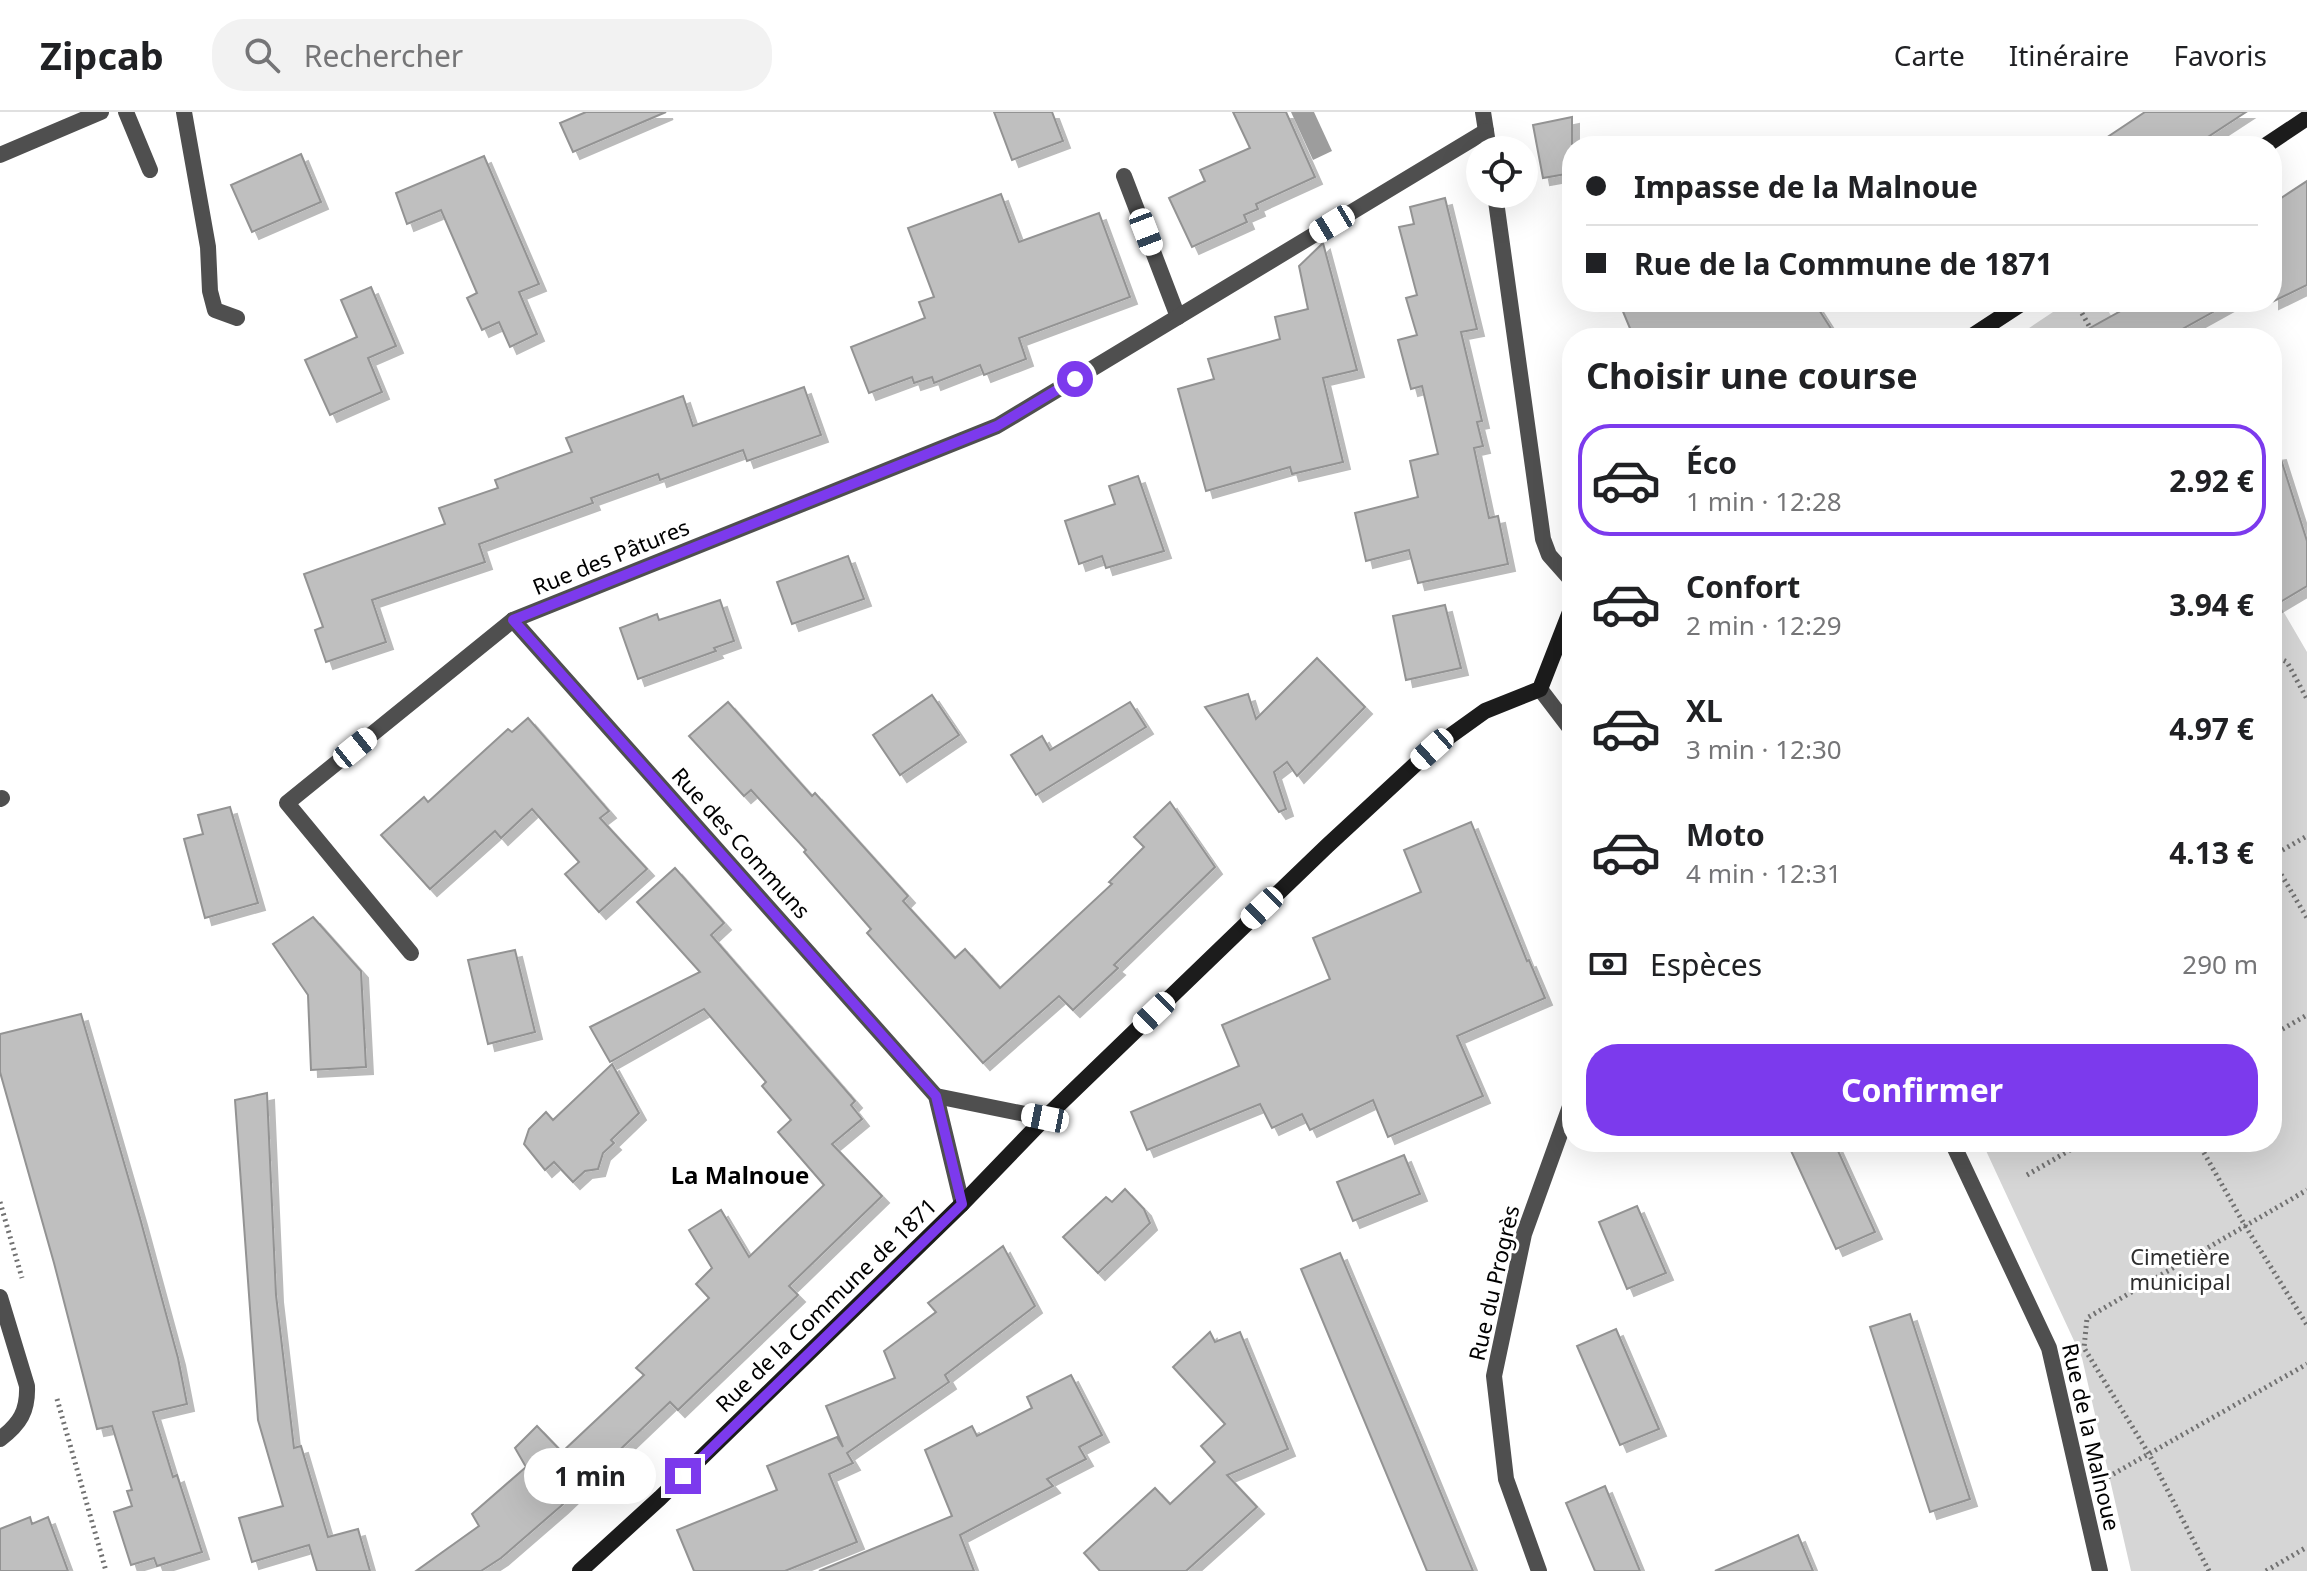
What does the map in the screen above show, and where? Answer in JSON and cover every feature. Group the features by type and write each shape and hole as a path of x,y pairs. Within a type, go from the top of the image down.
{"street":[{"path":"0,155 101,112"},
{"path":"126,112 150,170"},
{"path":"184,112 208,247 210,291 215,310 237,318"},
{"path":"1483,112 1487,136"},
{"path":"2280,136 2307,118"},
{"name":"Rue des Pâtures","path":"411,953 287,803 513,620 997,426 1486,131"},
{"path":"1124,176 1178,317"},
{"path":"1497,208 1543,539 1549,555 1562,570"},
{"path":"1984,328 2009,312"},
{"name":"Rue des Communs","path":"513,620 936,1096 962,1204"},
{"path":"1562,633 1540,689 1562,718"},
{"name":"Rue de la Commune de 1871","path":"580,1571 660,1498 1316,856 1432,749 1485,711 1540,689"},
{"path":"936,1096 1045,1118"},
{"name":"Rue du Progrès","path":"1539,1571 1506,1479 1494,1376 1524,1234 1562,1129"},
{"name":"Rue de la Malnoue","path":"1957,1152 2049,1348 2100,1571"},
{"path":"0,1297 27,1386 28,1400 15,1428 0,1439"}],"path":[{"path":"2282,660 2287,662 2307,699"},
{"path":"2282,851 2307,836"},
{"path":"2282,874 2307,918"},
{"path":"2282,1029 2307,1015"},
{"path":"2027,1175 2067,1152"},
{"path":"2204,1152 2307,1325"},
{"path":"2209,1571 2149,1454 2084,1348 2087,1318 2307,1190"},
{"path":"2080,1487 2109,1476 2307,1364"},
{"path":"2266,1571 2307,1547"}],"green space":[{"path":"2053,312 2109,312 2118,328 2029,328"},
{"name":"Cimetière municipal","path":"2282,609 2307,652 2307,1571 2131,1571 2082,1358 1987,1152 2282,1152"}],"shaded area":[{"path":"1291,112 1314,112 1332,151 1313,160"}],"building":[{"path":"586,112 666,112 573,152 560,123"},
{"path":"994,112 1052,112 1063,141 1012,160"},
{"path":"1233,112 1286,112 1315,177 1256,204 1258,209 1244,215 1247,222 1192,247 1169,198 1205,181 1200,170 1250,148"},
{"path":"2145,112 2246,112 2209,136 2109,136"},
{"path":"1572,117 1572,136 1562,136 1562,175 1543,178 1538,136 1535,136 1533,125"},
{"path":"301,154 321,202 252,232 231,185"},
{"path":"484,156 539,284 519,292 537,334 510,347 499,322 482,330 467,298 477,293 441,210 407,224 396,193"},
{"path":"2307,181 2307,285 2282,297 2282,197"},
{"path":"1001,194 1019,242 1099,213 1130,297 1019,338 1026,359 984,375 980,365 934,383 932,377 914,383 912,377 869,393 851,347 925,318 919,302 934,297 908,228"},
{"path":"1445,198 1477,329 1461,332 1482,421 1477,422 1483,446 1474,448 1489,518 1498,516 1508,564 1418,583 1409,550 1366,561 1355,513 1418,497 1410,461 1438,454 1422,386 1411,389 1398,340 1417,335 1406,298 1417,295 1399,227 1414,224 1410,207"},
{"path":"1323,243 1357,370 1323,378 1343,462 1292,474 1290,467 1206,491 1178,389 1214,379 1208,359 1280,339 1275,317 1308,309 1299,266"},
{"path":"371,287 396,346 368,358 382,392 330,415 305,360 357,337 341,300"},
{"path":"1623,312 1820,312 1831,328 1630,328"},
{"path":"2119,312 2213,312 2184,328 2090,328"},
{"path":"804,387 821,435 747,461 743,450 660,480 658,474 591,498 593,503 479,544 485,562 372,600 386,642 326,662 315,630 323,627 304,574 445,524 439,508 498,488 495,480 572,452 566,438 683,396 693,426"},
{"path":"2282,462 2307,541 2307,586 2282,601"},
{"path":"1138,476 1164,551 1106,568 1102,556 1079,564 1065,521 1115,504 1109,486"},
{"path":"848,556 864,599 792,624 777,582"},
{"path":"720,600 734,641 714,648 716,651 638,679 620,628 657,614 659,620"},
{"path":"1445,605 1461,668 1406,680 1393,616"},
{"path":"1317,658 1365,707 1297,776 1287,762 1274,772 1286,809 1279,812 1205,707 1248,694 1256,719"},
{"path":"932,695 959,735 900,775 873,735"},
{"path":"728,702 908,896 903,901 955,958 965,949 1000,988 1112,884 1109,882 1144,847 1134,837 1170,802 1215,867 1114,965 1118,968 1073,1010 1059,996 983,1063 867,933 871,929 804,852 806,850 751,790 744,796 689,736"},
{"path":"1130,702 1146,727 1036,795 1011,755 1042,736 1050,750"},
{"path":"528,718 609,811 600,818 647,869 599,912 565,874 579,862 532,809 501,838 495,831 430,889 381,835 424,797 428,802 508,729 512,732"},
{"path":"230,807 258,903 205,918 184,839 203,834 198,815"},
{"path":"1471,822 1545,998 1457,1036 1483,1096 1388,1137 1373,1100 1310,1130 1302,1114 1272,1128 1260,1104 1147,1150 1131,1112 1239,1066 1222,1025 1330,979 1313,938 1421,892 1404,850"},
{"path":"675,868 724,923 711,935 855,1101 851,1105 862,1119 832,1144 882,1196 789,1286 798,1295 678,1410 670,1402 561,1506 501,1558 481,1571 416,1571 479,1526 472,1514 526,1467 515,1448 537,1426 562,1452 644,1375 636,1368 709,1298 696,1284 712,1268 689,1230 721,1210 749,1257 824,1185 778,1132 791,1120 762,1086 766,1082 704,1009 610,1062 590,1027 700,972 637,902"},
{"path":"313,917 361,971 366,1067 311,1070 308,995 273,944"},
{"path":"515,950 535,1032 488,1044 468,960"},
{"path":"81,1014 140,1218 178,1358 187,1404 153,1412 173,1477 177,1475 202,1552 157,1566 154,1558 131,1565 114,1512 132,1506 127,1491 132,1490 112,1426 97,1429 0,1072 0,1034"},
{"path":"612,1064 639,1113 611,1140 614,1143 603,1153 598,1169 585,1171 573,1182 554,1162 545,1170 524,1144 529,1129 546,1112 553,1120"},
{"path":"267,1093 276,1295 294,1448 301,1446 328,1537 358,1529 370,1571 317,1571 309,1545 252,1562 239,1518 283,1506 258,1420 235,1100"},
{"path":"1792,1152 1839,1152 1875,1232 1836,1249"},
{"path":"1404,1155 1420,1194 1353,1221 1337,1182"},
{"path":"1125,1189 1144,1209 1150,1223 1098,1273 1063,1237 1106,1197 1112,1202"},
{"path":"1637,1206 1666,1273 1627,1289 1599,1222"},
{"path":"1003,1246 1035,1306 945,1375 949,1382 847,1453 853,1463 829,1474 857,1542 785,1571 694,1571 677,1530 777,1490 767,1466 837,1437 843,1447 826,1406 895,1378 884,1351 936,1312 928,1303"},
{"path":"1340,1253 1473,1571 1427,1571 1301,1269"},
{"path":"1910,1314 1970,1499 1930,1512 1870,1327"},
{"path":"1616,1329 1659,1429 1620,1445 1577,1346"},
{"path":"1210,1332 1215,1342 1240,1332 1288,1449 1227,1475 1257,1507 1186,1571 1100,1571 1084,1553 1155,1488 1170,1504 1215,1462 1201,1446 1225,1424 1173,1367"},
{"path":"1071,1375 1102,1435 1079,1447 1086,1459 1047,1479 1053,1486 960,1535 974,1571 819,1571 952,1516 925,1450 972,1426 977,1436 1032,1408 1027,1397"},
{"path":"1605,1486 1640,1571 1595,1571 1566,1503"},
{"path":"30,1517 32,1524 48,1517 68,1571 0,1571 0,1529"},
{"path":"1798,1535 1813,1571 1715,1571"}],"district":[{"name":"La Malnoue","path":"740,1176"}],"route":[{"path":"683,1476 962,1204 936,1096 513,620 997,426 1075,379"}]}
